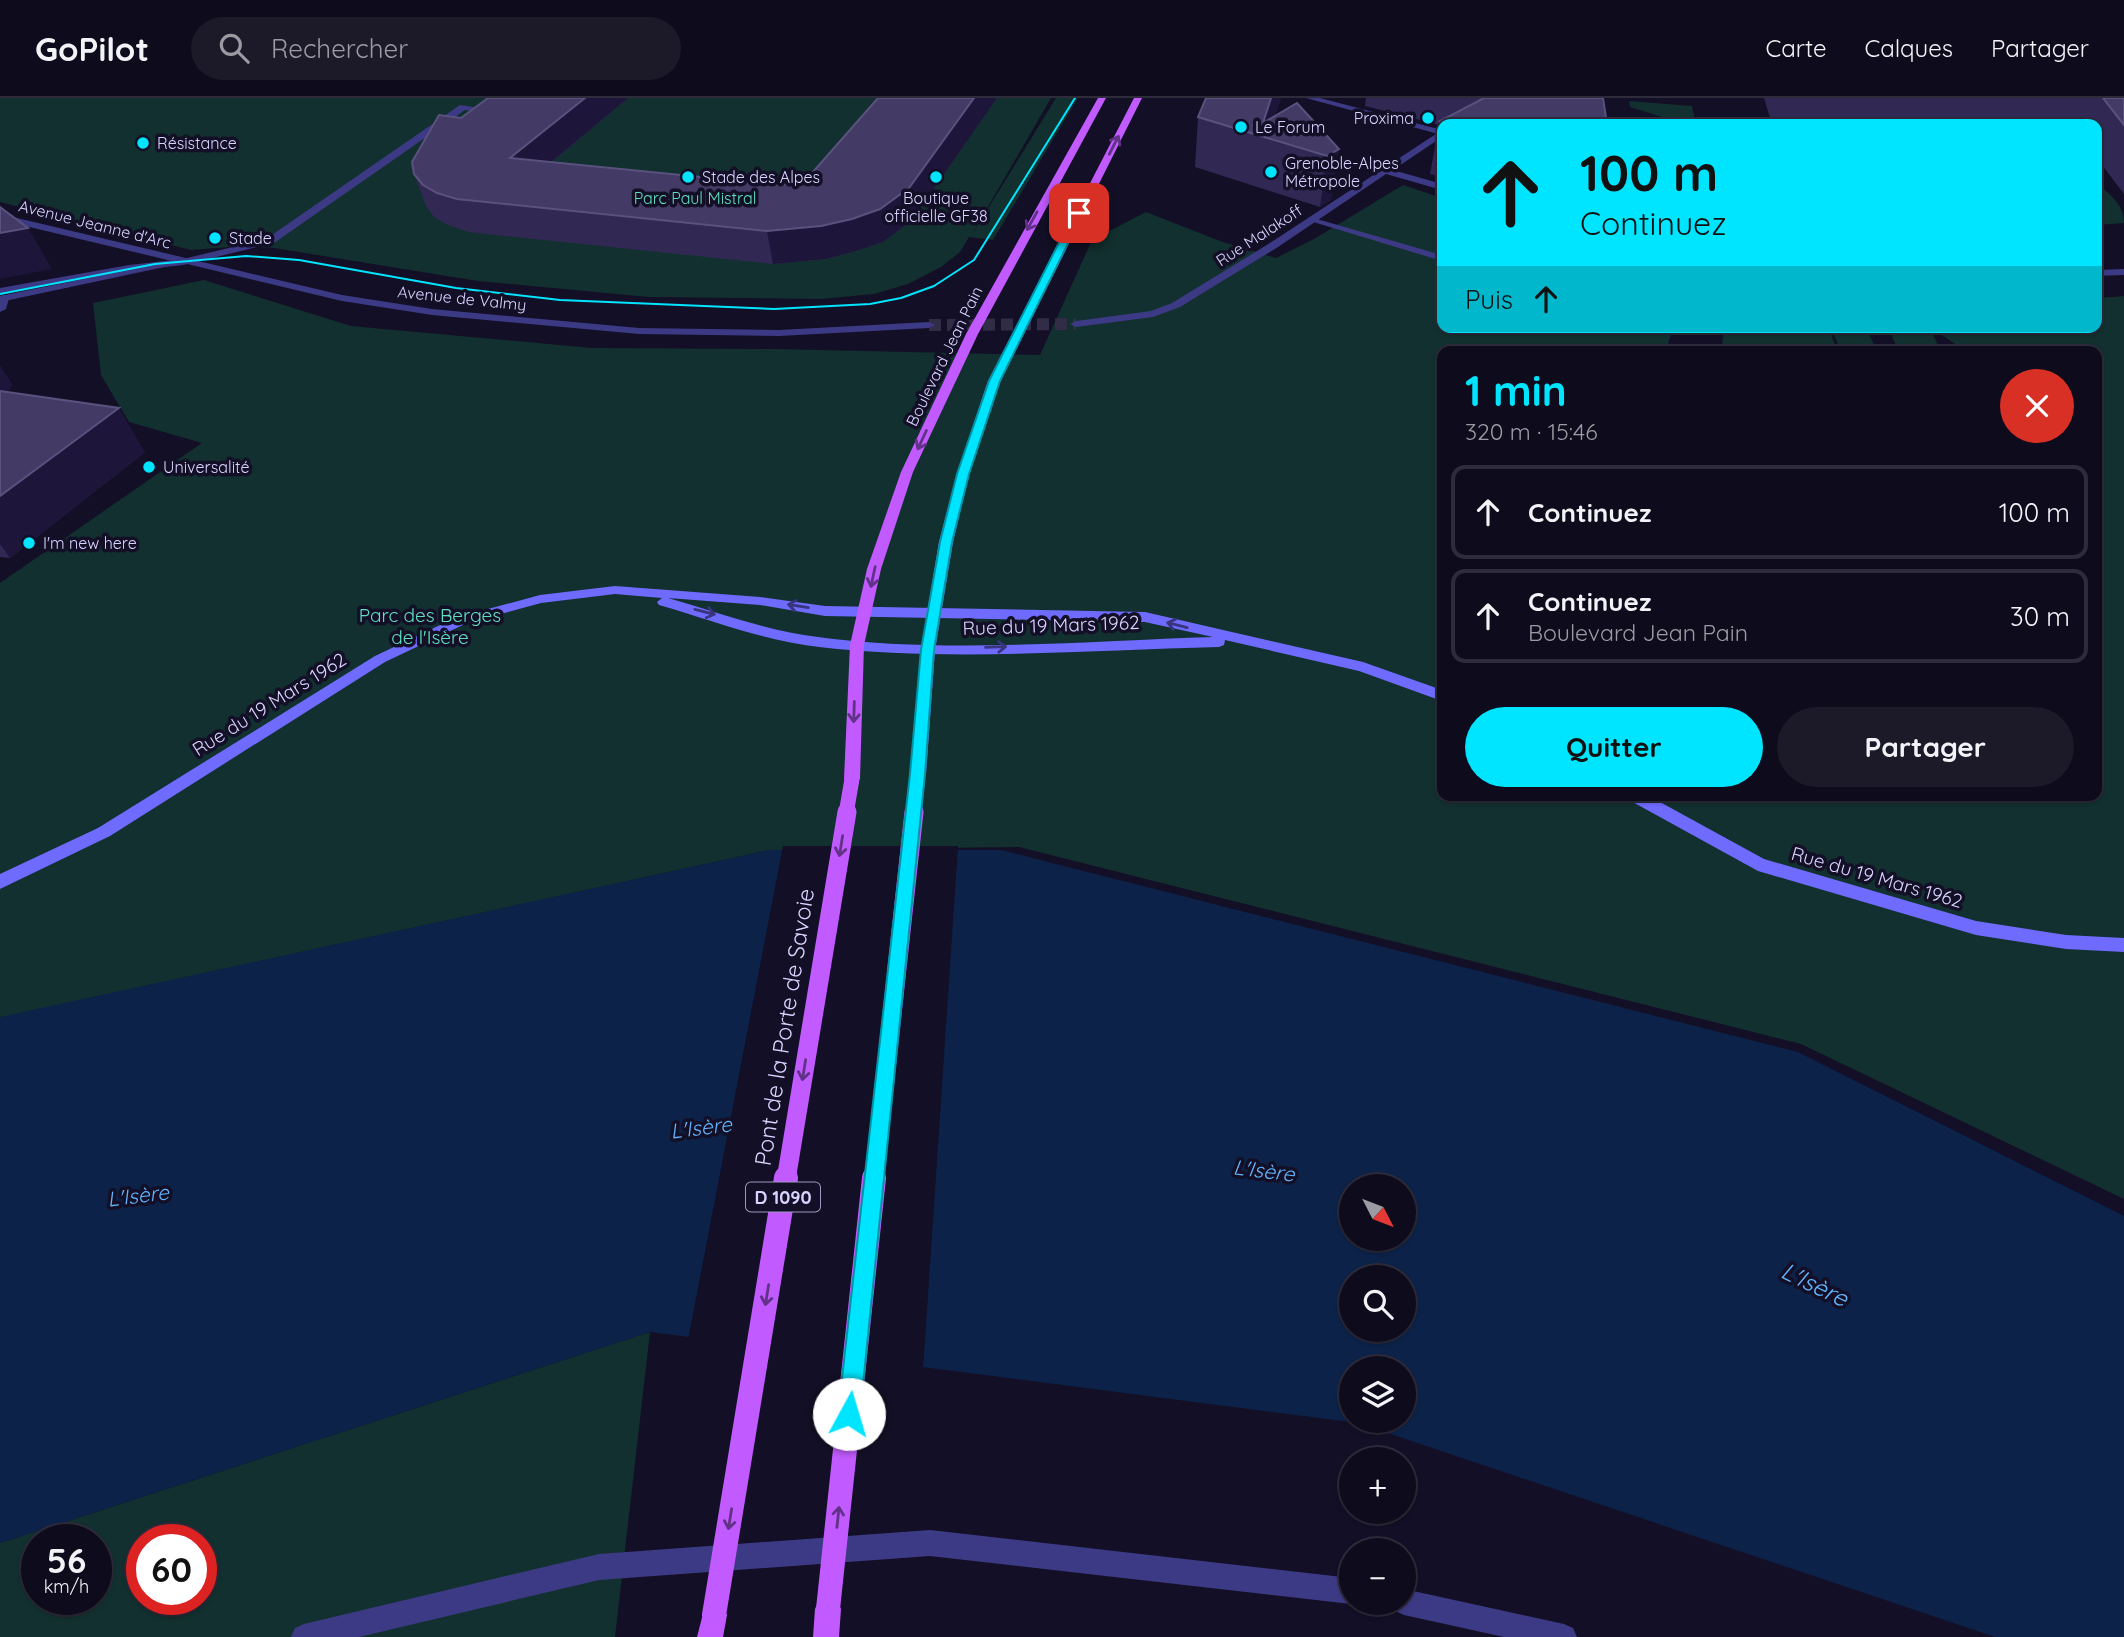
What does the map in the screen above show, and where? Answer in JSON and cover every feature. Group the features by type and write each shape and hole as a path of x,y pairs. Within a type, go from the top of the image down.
{"main road":[{"name":"Boulevard Jean Pain","path":"857,645 883,542 907,472 972,334 1102,98"},
{"path":"826,1637 918,774 928,650 946,542 963,474 994,381 1138,98"},
{"name":"Rue du 19 Mars 1962","path":"615,590 817,642 928,650 1243,641"},
{"name":"Rue du 19 Mars 1962","path":"0,882 104,832 380,659 460,621 540,598 615,590 760,601 825,611 1144,617 1363,667 1437,694"},
{"name":"Pont de la Porte de Savoie","path":"712,1626 852,779 857,645"},
{"name":"Rue du 19 Mars 1962","path":"1644,801 1758,864 1976,928 2066,942 2124,945"}],"street":[{"path":"1310,98 1437,132"},
{"path":"183,262 270,241 463,107 500,111"},
{"name":"Rue Malakoff","path":"1076,324 1129,318 1177,305 1314,219 1437,136"},
{"path":"1385,171 1437,186"},
{"name":"Avenue Jeanne d'Arc","path":"0,217 183,262"},
{"path":"1314,219 1437,256"},
{"name":"Avenue de Valmy","path":"1,299 183,262 342,298 432,312 639,331 779,333 929,325"},
{"path":"2102,274 2121,272"},
{"path":"304,1637 599,1567 930,1543 1339,1590"},
{"path":"1416,1605 1564,1637"}],"green space":[{"name":"Parc Paul Mistral","path":"0,98 1051,98 971,236 1056,98 1078,98 993,240 969,237 960,252 941,267 908,284 874,294 821,299 648,297 478,281 274,248 242,246 191,250 0,202"},
{"path":"1629,101 1692,106 1695,119 1665,118 1630,107"},
{"name":"Parc des Berges de l'Isère","path":"1403,185 1437,196 1437,333 1672,333 1668,343 1670,346 1437,346 1437,801 2102,801 2102,346 1958,346 1939,333 2102,333 2102,298 2124,296 2124,1199 1801,1044 1019,847 770,850 0,1018 0,583 202,443 129,422 101,375 93,303 204,280 351,326 592,348 1040,355 1092,240 1146,212 1220,241 1276,258 1314,239"},
{"path":"2102,188 2119,205 2124,223 2102,225"},
{"path":"1723,333 1830,333 1836,346 1722,346"},
{"path":"1833,333 1869,333 1874,346 1839,346"},
{"path":"1891,333 1932,333 1938,346 1896,346"},
{"path":"650,1332 615,1637 0,1637 0,1543 21,1536 21,1615 112,1615 112,1524 59,1524"}],"water":[{"name":"L'Isère","path":"770,850 1001,850 1798,1052 2124,1216 2124,1637 1995,1637 1388,1433 1416,1433 1416,1356 1339,1356 1339,1421 650,1332 59,1524 21,1524 21,1536 0,1543 0,1017"}],"pier":[{"path":"783,846 958,846 923,1370 688,1340"}],"building":[{"path":"488,98 585,98 510,158 781,185 805,181 878,98 974,98 909,188 880,209 821,226 767,231 457,199 423,185 414,174 412,162 439,115 461,118"},
{"path":"1206,98 1271,98 1263,123 1297,103 1339,149 1327,156 1198,117"},
{"path":"1484,98 1603,98 1606,119 1444,119"},
{"path":"2103,98 2124,98 2124,125"},
{"path":"0,207 28,228 0,233"},
{"path":"0,391 119,408 0,496"}],"tunnel":[{"path":"929,325 1076,324"}],"tram line":[{"path":"0,294 155,264 246,256 299,260 456,288 560,300 774,309 870,304 901,298 934,286 974,260 1075,98"}],"place":[{"name":"Proxima","path":"1428,118"},
{"name":"Le Forum","path":"1241,127"},
{"name":"Résistance","path":"143,143"},
{"name":"Grenoble-Alpes Métropole","path":"1271,172"},
{"name":"Stade des Alpes","path":"688,177"},
{"name":"Boutique officielle GF38","path":"936,177"},
{"name":"Stade","path":"215,238"},
{"name":"Universalité","path":"149,467"},
{"name":"I'm new here","path":"29,543"}],"route":[{"path":"849,1414 918,774 928,650 946,542 963,474 994,381 1079,213"}]}
